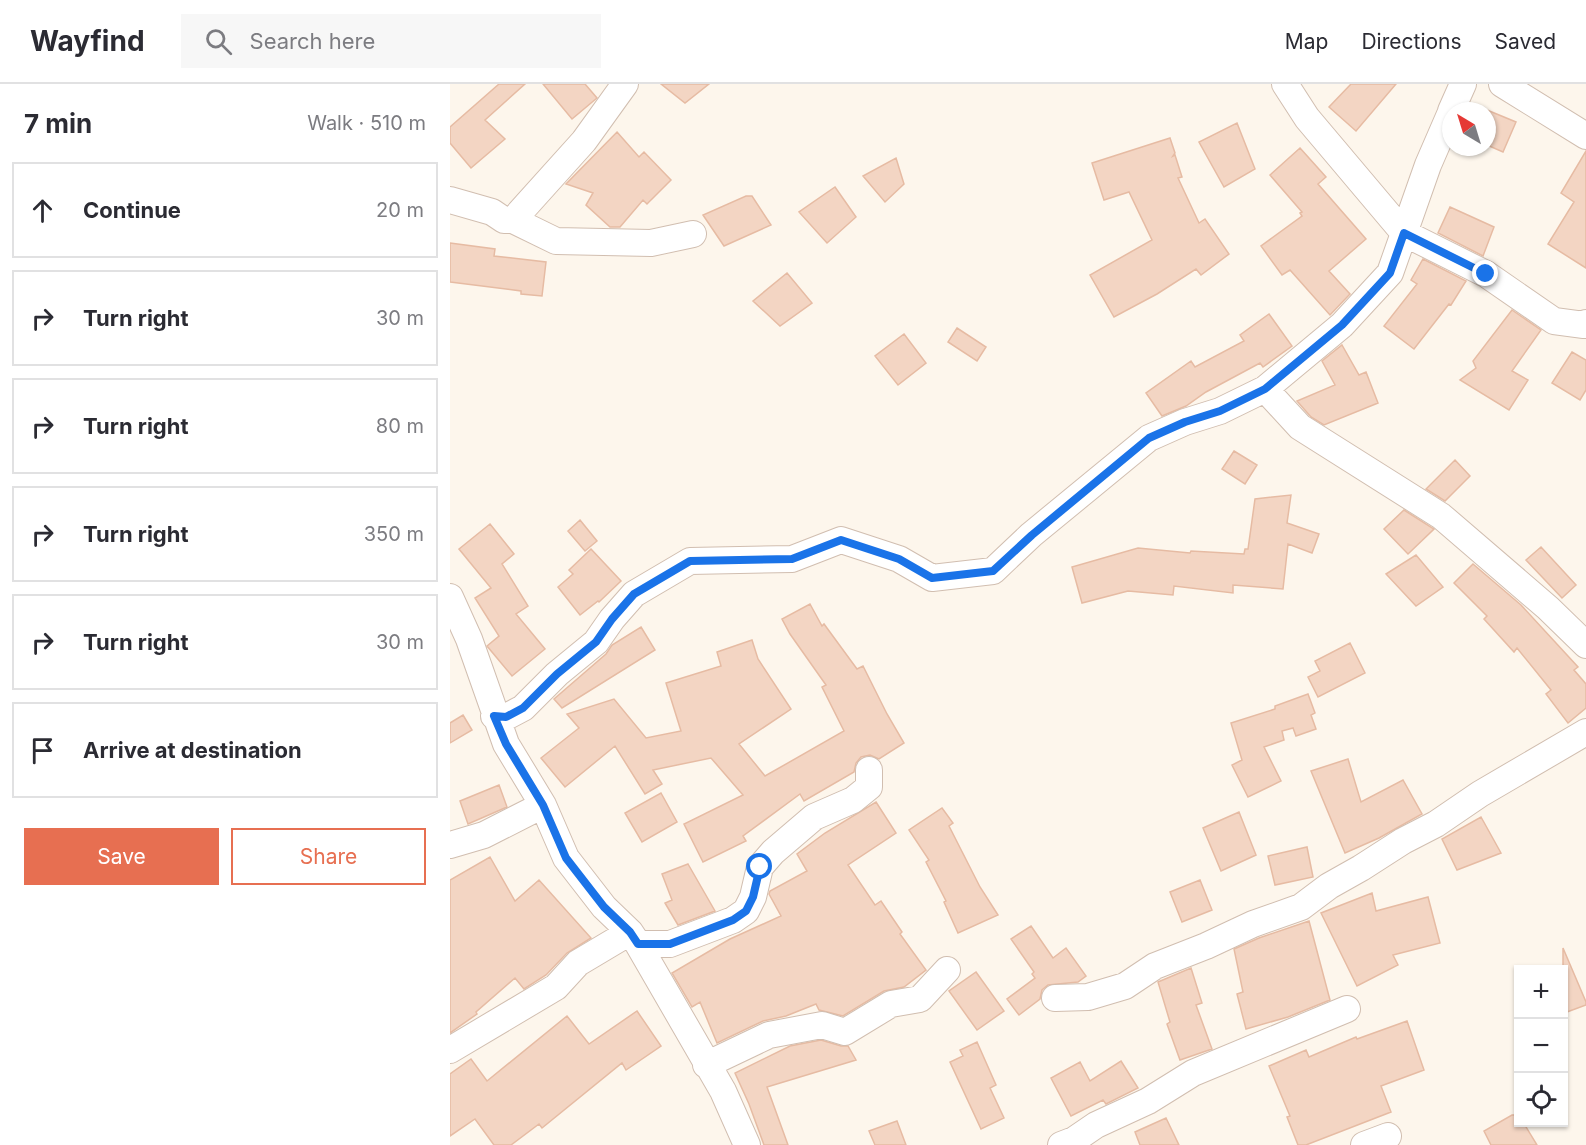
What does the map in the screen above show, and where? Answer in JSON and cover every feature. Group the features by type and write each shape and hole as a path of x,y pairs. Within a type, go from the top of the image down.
{"street":[{"path":"513,220 584,141 625,84"},
{"path":"1285,84 1307,118 1404,233 1486,274 1554,321 1584,325 1586,323"},
{"path":"1455,102 1463,84"},
{"path":"1502,84 1586,136"},
{"path":"494,716 506,717 523,708 557,674 596,642 634,594 690,561 792,559 841,540 899,559 932,578 993,571 1032,535 1149,438 1185,422 1220,411 1265,389 1342,325 1390,273 1442,132"},
{"path":"450,200 492,212 504,220 513,220 556,241 651,243 693,234"},
{"path":"1265,389 1300,427 1441,516 1548,608 1586,645"},
{"path":"450,597 469,639 494,716 506,744 543,805 566,858 604,907 634,938 723,1091 747,1145"},
{"path":"1055,998 1088,997 1125,986 1155,966 1253,924 1301,908 1329,886 1402,841 1436,824 1586,732"},
{"path":"450,1050 556,987 578,963 634,938 670,944 733,920 746,911 753,897 760,867 773,852 814,817 853,800 869,787 869,770"},
{"path":"450,845 484,835 543,805"},
{"path":"706,1065 770,1035 822,1025 845,1032 891,1004 920,999 947,970"},
{"path":"1061,1145 1074,1140 1096,1125 1149,1101 1193,1073 1347,1009"},
{"path":"1364,1145 1388,1136"}],"building":[{"path":"499,84 525,84 485,120 505,139 471,168 450,143 450,127"},
{"path":"543,84 585,84 597,98 572,119"},
{"path":"661,84 709,84 685,103"},
{"path":"1351,84 1396,84 1356,131 1329,107"},
{"path":"1496,114 1516,122 1503,152 1496,149"},
{"path":"1237,123 1255,169 1224,187 1199,142"},
{"path":"617,132 639,157 644,152 671,180 647,204 643,200 620,227 610,227 586,205 593,193 566,184"},
{"path":"1170,138 1175,153 1173,156 1175,155 1182,177 1178,178 1199,223 1205,219 1229,254 1201,275 1196,269 1157,294 1114,317 1090,275 1152,240 1129,192 1104,200 1092,163"},
{"path":"1300,148 1326,177 1318,184 1366,239 1329,271 1350,294 1330,315 1290,270 1282,275 1261,246 1302,216 1300,213 1302,212 1270,175"},
{"path":"1586,151 1586,268 1548,244 1574,202 1561,193"},
{"path":"896,158 904,184 885,202 863,176"},
{"path":"835,187 856,217 827,243 799,212"},
{"path":"746,196 752,196 771,225 724,246 703,215"},
{"path":"1450,207 1494,227 1483,256 1438,233"},
{"path":"450,243 495,249 494,256 546,262 542,296 450,282"},
{"path":"1423,259 1466,281 1451,305 1449,304 1414,349 1384,326 1417,284 1411,280"},
{"path":"787,273 812,303 780,326 753,301"},
{"path":"1512,310 1541,330 1512,371 1528,380 1509,410 1460,380 1476,368 1473,361"},
{"path":"1269,314 1292,346 1263,367 1260,363 1206,392 1186,406 1162,416 1146,393 1191,361 1195,367 1244,341 1240,335"},
{"path":"957,328 986,347 977,361 948,342"},
{"path":"904,334 926,363 898,385 875,356"},
{"path":"1342,345 1359,375 1366,372 1378,403 1324,425 1311,417 1297,401 1335,385 1322,361"},
{"path":"1572,352 1586,360 1586,390 1580,400 1552,383"},
{"path":"1234,451 1257,465 1245,484 1222,469"},
{"path":"1455,460 1470,476 1445,501 1426,489"},
{"path":"1291,495 1287,523 1319,534 1312,553 1288,544 1283,589 1233,585 1233,593 1174,586 1173,595 1128,591 1082,603 1072,567 1138,548 1190,553 1191,551 1244,554 1245,549 1248,549 1255,499"},
{"path":"1404,510 1434,529 1408,554 1384,529"},
{"path":"580,520 597,541 585,551 568,531"},
{"path":"490,524 514,554 502,564 528,606 516,614 545,649 512,676 487,646 499,636 475,598 491,588 459,549"},
{"path":"1541,547 1576,585 1562,598 1526,560"},
{"path":"591,549 621,581 599,602 580,615 558,587 573,574 569,570"},
{"path":"1416,555 1443,587 1416,606 1386,574"},
{"path":"1473,564 1521,605 1578,667 1574,670 1586,684 1586,708 1568,723 1546,694 1551,690 1517,648 1514,652 1484,619 1487,616 1454,583"},
{"path":"810,604 822,626 824,624 857,669 863,666 904,743 879,759 870,755 861,757 856,763 854,772 804,801 800,794 743,836 746,841 703,862 684,824 743,795 711,758 653,770 662,784 645,794 615,746 565,787 541,758 579,728 567,714 614,699 646,738 681,731 666,683 721,666 717,652 752,640 758,659 791,709 739,744 765,776 844,731 822,687 826,685 782,619"},
{"path":"641,627 655,650 562,708 554,699 606,654 612,645"},
{"path":"1350,643 1365,673 1318,697 1308,677 1320,671 1315,661"},
{"path":"1308,694 1315,713 1311,715 1316,729 1296,736 1293,728 1282,731 1284,740 1264,747 1281,781 1248,797 1232,765 1242,760 1231,723 1275,709 1275,706"},
{"path":"463,715 472,730 450,743 450,723"},
{"path":"1348,759 1361,802 1403,780 1422,814 1379,838 1345,853 1311,771"},
{"path":"499,785 507,807 468,824 460,801"},
{"path":"661,793 677,822 642,842 625,813"},
{"path":"876,802 896,833 848,865 875,905 881,901 902,932 900,934 926,970 904,987 884,991 843,1016 819,1010 816,1004 786,1016 763,1021 717,1043 700,1002 692,1007 672,973 730,939 781,916 769,894 770,891 807,871 797,854 825,833"},
{"path":"942,808 953,823 949,826 980,887 998,915 958,933 944,902 946,901 926,862 929,860 909,830"},
{"path":"1239,812 1256,855 1221,871 1203,828"},
{"path":"1481,817 1501,853 1457,870 1442,839"},
{"path":"1307,847 1313,877 1275,885 1268,856"},
{"path":"490,857 515,901 539,880 591,938 567,953 546,975 524,989 515,978 476,1012 477,1014 450,1033 450,880"},
{"path":"688,864 715,911 678,925 665,903 672,900 662,874"},
{"path":"1200,880 1212,910 1182,922 1170,892"},
{"path":"1372,893 1376,911 1428,897 1440,943 1393,955 1398,965 1357,986 1321,913"},
{"path":"1309,921 1330,1000 1288,1017 1246,1029 1237,994 1243,992 1234,949"},
{"path":"1031,926 1053,958 1066,948 1086,976 1078,982 1048,985 1042,990 1040,999 1019,1015 1007,999 1035,978 1032,974 1034,972 1011,939"},
{"path":"1563,948 1586,1002 1586,1005 1568,1012 1568,965 1563,965"},
{"path":"1191,968 1202,1003 1196,1005 1212,1049 1180,1060 1167,1024 1170,1022 1158,982"},
{"path":"976,972 1004,1011 977,1030 949,991"},
{"path":"637,1011 661,1046 626,1070 622,1063 542,1128 539,1124 511,1145 494,1145 475,1119 450,1136 450,1074 471,1059 487,1081 567,1016 589,1044"},
{"path":"1407,1021 1424,1070 1381,1086 1391,1112 1306,1145 1298,1145 1287,1117 1290,1116 1269,1066 1306,1050 1309,1057 1356,1037 1357,1039"},
{"path":"821,1040 848,1046 856,1060 767,1087 788,1145 764,1145 735,1073 790,1046"},
{"path":"977,1042 996,1085 990,1088 1004,1118 981,1129 950,1062 963,1056 960,1050"},
{"path":"1121,1061 1138,1088 1106,1104 1103,1100 1071,1116 1051,1078 1080,1062 1090,1081"},
{"path":"1514,1115 1514,1127 1526,1127 1537,1145 1491,1145 1484,1131"},
{"path":"1166,1118 1179,1145 1140,1145 1135,1132"},
{"path":"897,1121 906,1145 875,1145 869,1131"}],"route":[{"path":"760,867 753,897 746,911 733,920 670,944 638,944 630,932 604,907 566,858 543,805 506,744 494,716 506,717 523,708 557,674 596,642 634,594 690,561 792,559 841,540 899,559 932,578 993,571 1032,535 1149,438 1185,422 1220,411 1265,389 1342,325 1365,302 1390,273 1404,233 1486,274"}]}
